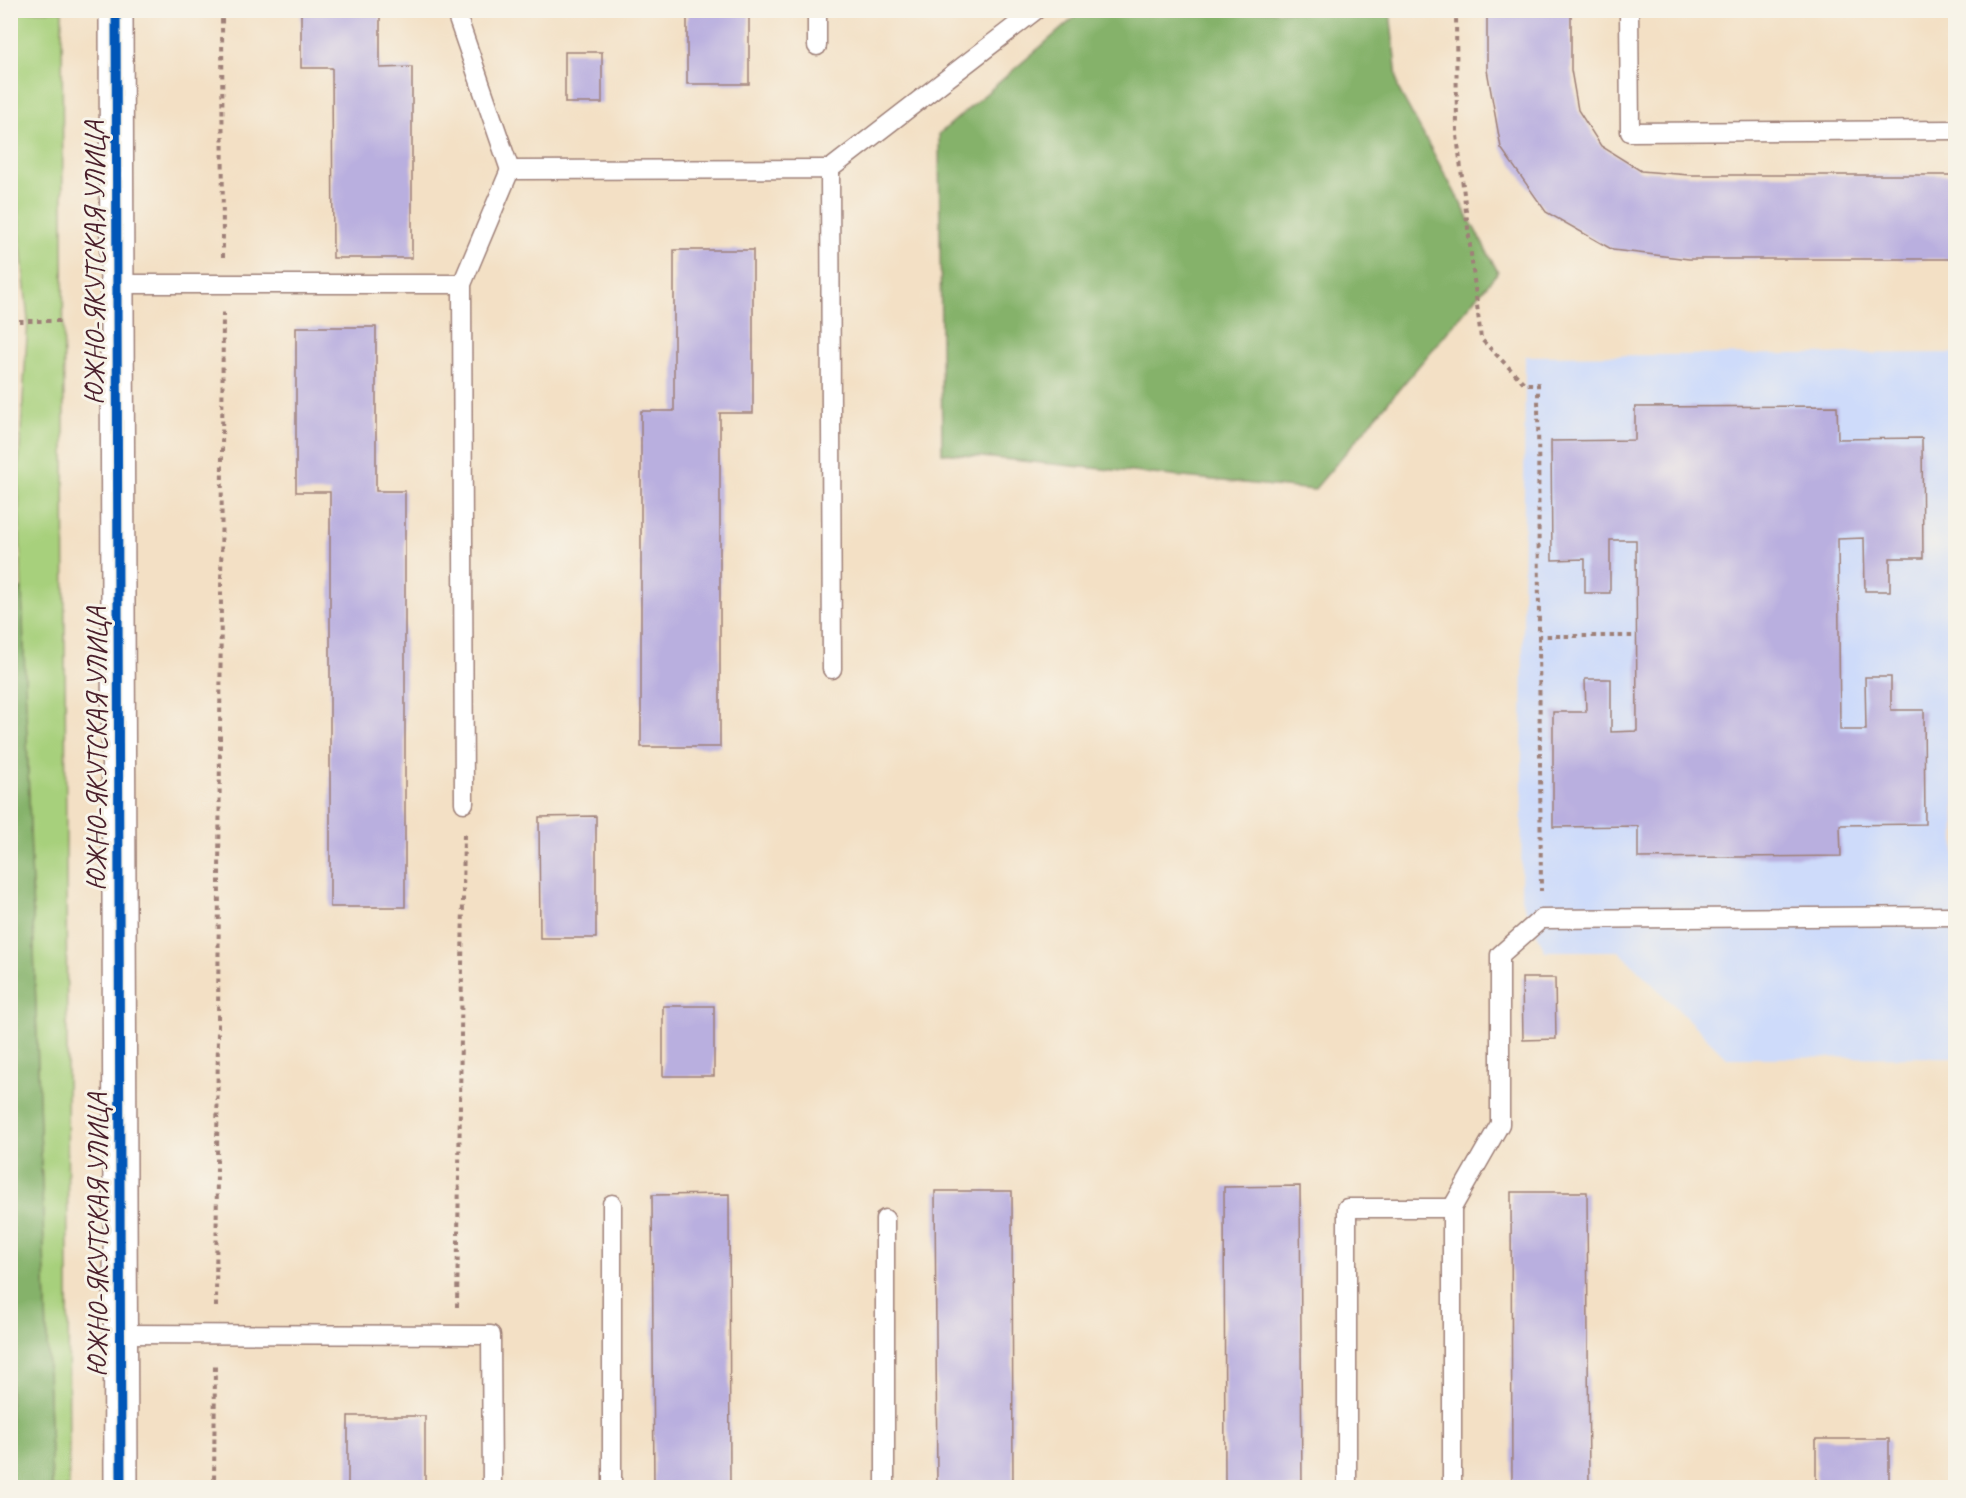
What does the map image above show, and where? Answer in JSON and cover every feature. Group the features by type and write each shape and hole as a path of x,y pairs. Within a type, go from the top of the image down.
{"street":[{"name":"ЮЖНО-ЯКУТСКАЯ УЛИЦА","path":"116,10 121,1488"}],"lane":[{"path":"455,10 510,170 462,284 464,803"},
{"path":"817,10 817,46"},
{"path":"510,170 830,169 1036,10"},
{"path":"1629,10 1630,132 1956,130"},
{"path":"830,169 832,669"},
{"path":"117,284 462,284"},
{"path":"1452,1488 1452,1208 1500,1124 1500,955 1541,919 1956,915"},
{"path":"612,1204 612,1488"},
{"path":"1347,1488 1347,1208 1452,1208"},
{"path":"885,1219 885,1488"},
{"path":"120,1334 491,1335 492,1488"}],"path":[{"path":"214,1488 223,284 222,10"},
{"path":"1456,10 1457,135 1481,339 1525,384 1538,384 1541,919"},
{"path":"10,321 63,321"},
{"path":"1539,636 1636,636"},
{"path":"457,1335 464,803"}],"shaded area":[{"path":"1955,353 1955,1057 1727,1058 1619,951 1545,951 1521,899 1525,356"}],"green space":[{"path":"12,11 62,11 69,1488 52,1487 18,477 28,321 11,139"},
{"path":"1082,11 1390,11 1398,88 1498,272 1314,490 942,453 939,134"},
{"path":"11,589 22,589 52,1488 10,1487"}],"building":[{"path":"301,10 380,10 380,68 412,67 412,258 333,258 332,68 301,68"},
{"path":"687,10 749,10 749,84 687,84"},
{"path":"1487,10 1571,10 1571,70 1578,110 1601,146 1641,171 1689,175 1956,175 1956,259 1689,259 1613,250 1546,212 1501,148 1487,70"},
{"path":"565,52 602,52 602,103 565,103"},
{"path":"674,250 753,250 753,413 720,413 720,747 641,747 641,411 674,411"},
{"path":"296,327 376,327 376,491 405,491 405,907 330,907 330,492 296,492"},
{"path":"1837,406 1838,439 1922,438 1923,558 1890,558 1890,591 1865,591 1864,538 1838,539 1840,730 1866,730 1865,677 1891,677 1891,710 1924,710 1925,824 1840,825 1841,856 1638,858 1638,826 1553,827 1553,712 1586,712 1585,679 1611,679 1611,732 1637,731 1636,540 1610,540 1610,593 1585,593 1585,559 1552,560 1551,441 1635,440 1635,407"},
{"path":"596,816 596,938 540,938 539,817"},
{"path":"1522,978 1555,978 1556,1039 1523,1040"},
{"path":"663,1006 714,1006 714,1076 663,1076"},
{"path":"1300,1186 1302,1488 1225,1488 1224,1187"},
{"path":"935,1191 1012,1191 1013,1488 937,1488"},
{"path":"1511,1192 1587,1192 1589,1488 1512,1488"},
{"path":"729,1194 730,1488 654,1488 652,1195"},
{"path":"348,1416 425,1416 425,1488 348,1488"},
{"path":"1816,1439 1889,1439 1889,1488 1816,1488"}],"cycle path":[{"path":"116,10 121,1488"}]}
